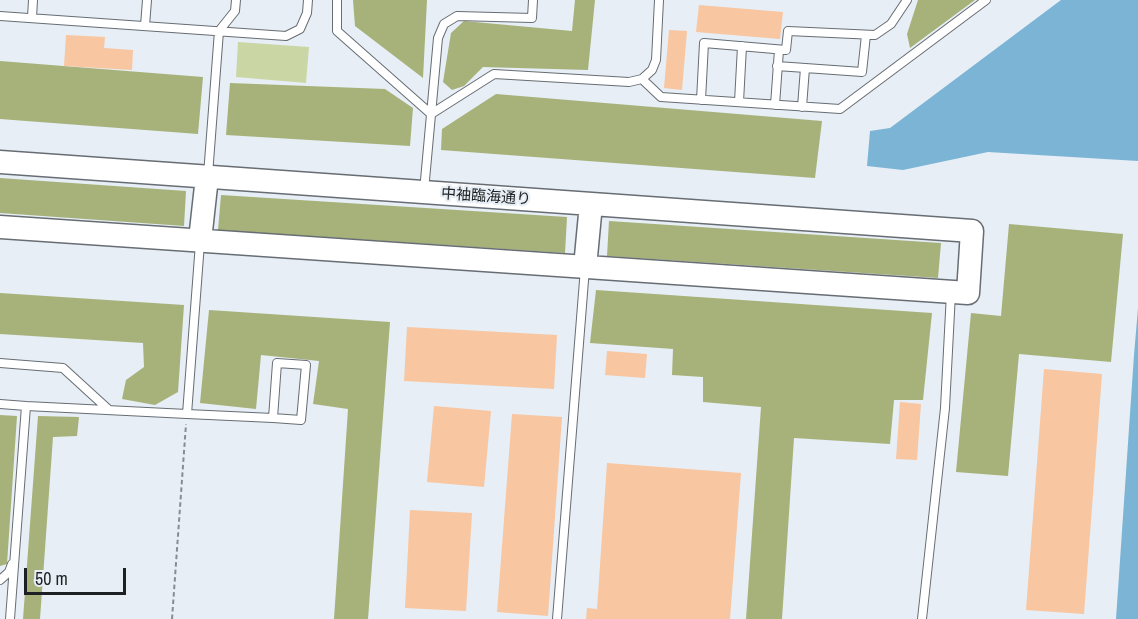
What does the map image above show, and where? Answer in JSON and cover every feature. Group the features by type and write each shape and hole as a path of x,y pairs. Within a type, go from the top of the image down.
{"street":[{"name":"中袖臨海通り","path":"0,162 972,231 960,292"},
{"path":"200,240 207,177"},
{"path":"585,267 591,204"},
{"path":"0,226 960,292"}],"lane":[{"path":"32,18 33,0"},
{"path":"146,26 147,0"},
{"path":"207,177 219,31 235,11 236,0"},
{"path":"0,16 286,36 300,29 307,13 308,0"},
{"path":"337,0 337,31 431,114"},
{"path":"424,192 438,38 444,24 457,16 532,18 533,0"},
{"path":"431,114 494,74 629,82 642,79 652,70 656,60 659,0"},
{"path":"701,100 704,43 786,50 788,31 875,35 891,24 907,0"},
{"path":"642,79 661,97 840,109 986,0"},
{"path":"777,66 862,72 866,35"},
{"path":"739,102 742,46"},
{"path":"775,105 778,50"},
{"path":"802,107 805,68"},
{"path":"186,414 200,240"},
{"path":"557,619 585,267"},
{"path":"922,619 960,292"},
{"path":"0,363 63,368 109,410"},
{"path":"0,404 301,420 306,365 277,363 273,418"},
{"path":"10,619 26,406"},
{"path":"0,580 9,572 15,557"}],"path":[{"path":"172,619 186,414"}],"green space":[{"path":"353,0 427,0 423,78 355,26"},
{"path":"575,0 595,0 588,70 483,67 464,86 452,90 443,82 451,33 464,21 572,31"},
{"path":"918,0 975,0 910,48 907,34"},
{"path":"238,42 309,47 306,83 236,77"},
{"path":"0,61 203,77 198,134 0,119"},
{"path":"230,83 385,89 413,108 410,146 226,135"},
{"path":"496,94 822,121 815,178 441,150 442,129"},
{"path":"0,178 186,191 184,226 0,213"},
{"path":"221,195 567,217 565,253 218,230"},
{"path":"609,221 941,243 938,278 607,256"},
{"path":"1009,224 1123,234 1111,362 1019,354 1008,476 956,472 971,313 1001,316"},
{"path":"596,290 932,313 923,400 894,400 890,444 794,438 782,619 746,619 761,407 703,402 703,377 672,375 673,349 590,343"},
{"path":"0,293 184,305 178,392 155,405 122,399 126,380 144,367 143,343 0,334"},
{"path":"209,310 390,322 368,619 334,619 348,409 313,404 319,361 261,355 256,409 200,403"},
{"path":"0,415 17,416 7,564 0,566"},
{"path":"38,416 79,417 77,436 53,437 40,619 23,619"}],"water":[{"path":"1061,0 1138,0 1138,161 988,152 903,170 867,166 870,131 890,128"},
{"path":"1138,308 1138,619 1116,619 1134,355"}],"building":[{"path":"699,5 783,12 780,39 696,32"},
{"path":"669,30 687,31 682,90 664,88"},
{"path":"66,35 105,37 104,48 133,50 132,70 64,66"},
{"path":"407,327 557,335 554,389 404,381"},
{"path":"607,351 647,354 645,378 605,375"},
{"path":"1044,369 1102,374 1084,614 1026,610"},
{"path":"900,402 921,404 917,460 896,459"},
{"path":"434,406 491,411 484,487 427,482"},
{"path":"512,414 562,417 548,616 497,612"},
{"path":"607,463 741,473 730,619 586,619 587,608 597,609"},
{"path":"410,510 472,513 466,611 405,608"}]}
